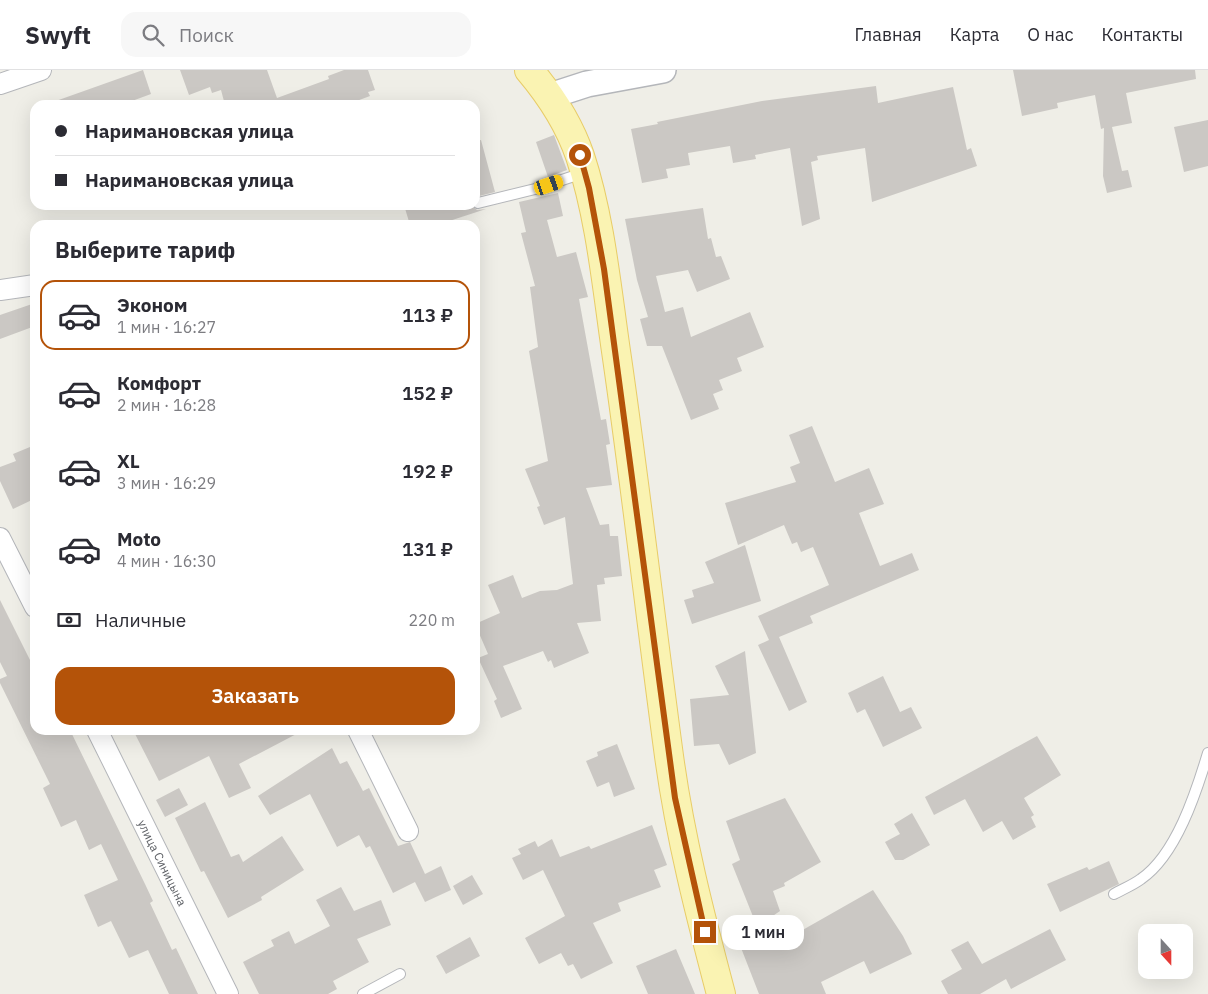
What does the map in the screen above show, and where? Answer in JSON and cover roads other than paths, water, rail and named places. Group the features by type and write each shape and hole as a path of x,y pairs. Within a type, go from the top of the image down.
{"main road":[{"path":"530,70 550,96 572,135 585,172 601,250 675,798 693,884 721,994"}],"street":[{"path":"0,84 41,70"},
{"path":"550,96 588,84 663,70"},
{"path":"0,290 30,286"},
{"path":"0,538 30,597"},
{"name":"улица Синицына","path":"99,735 228,994"},
{"path":"360,735 408,831"}],"lane":[{"path":"480,202 535,189 585,172"},
{"path":"1114,894 1142,878 1168,850 1182,824 1208,753"},
{"path":"363,994 400,974"}]}
